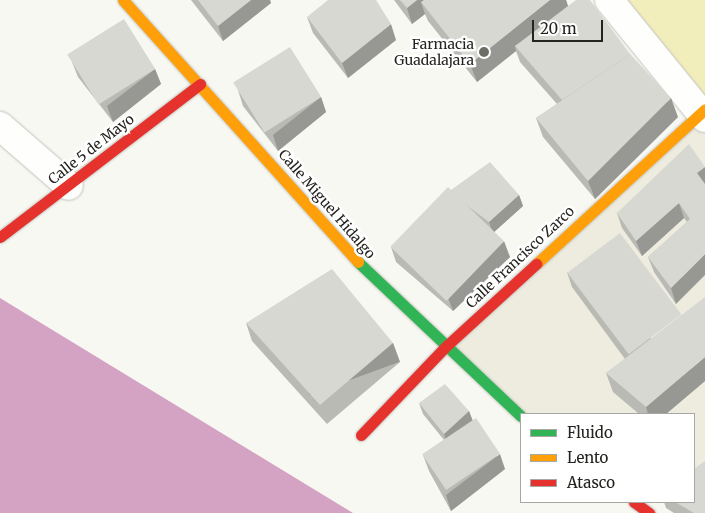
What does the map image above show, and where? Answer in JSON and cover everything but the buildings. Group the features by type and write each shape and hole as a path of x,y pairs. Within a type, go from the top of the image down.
{"street":[{"name":"Calle Miguel Hidalgo","path":"122,0 200,84 372,278 444,348 520,415"},
{"path":"609,0 703,113"},
{"name":"Calle 5 de Mayo","path":"0,237 200,84"},
{"name":"Calle Francisco Zarco","path":"361,435 444,348 703,113"},
{"path":"0,126 69,186"},
{"path":"635,503 649,513"}],"shaded area":[{"path":"609,0 705,0 705,109"},
{"path":"705,118 705,480 695,487 695,413 520,413 440,350"},
{"path":"0,298 353,513 0,513"}],"traffic: fast":[{"path":"358,262 520,415"}],"traffic: slow":[{"path":"123,0 358,262"},
{"path":"536,264 705,109"}],"traffic: jam":[{"path":"0,237 200,84"},
{"path":"361,435 444,348 536,264"},
{"path":"635,503 649,513"}],"place":[{"name":"Farmacia Guadalajara","path":"484,52"}]}
